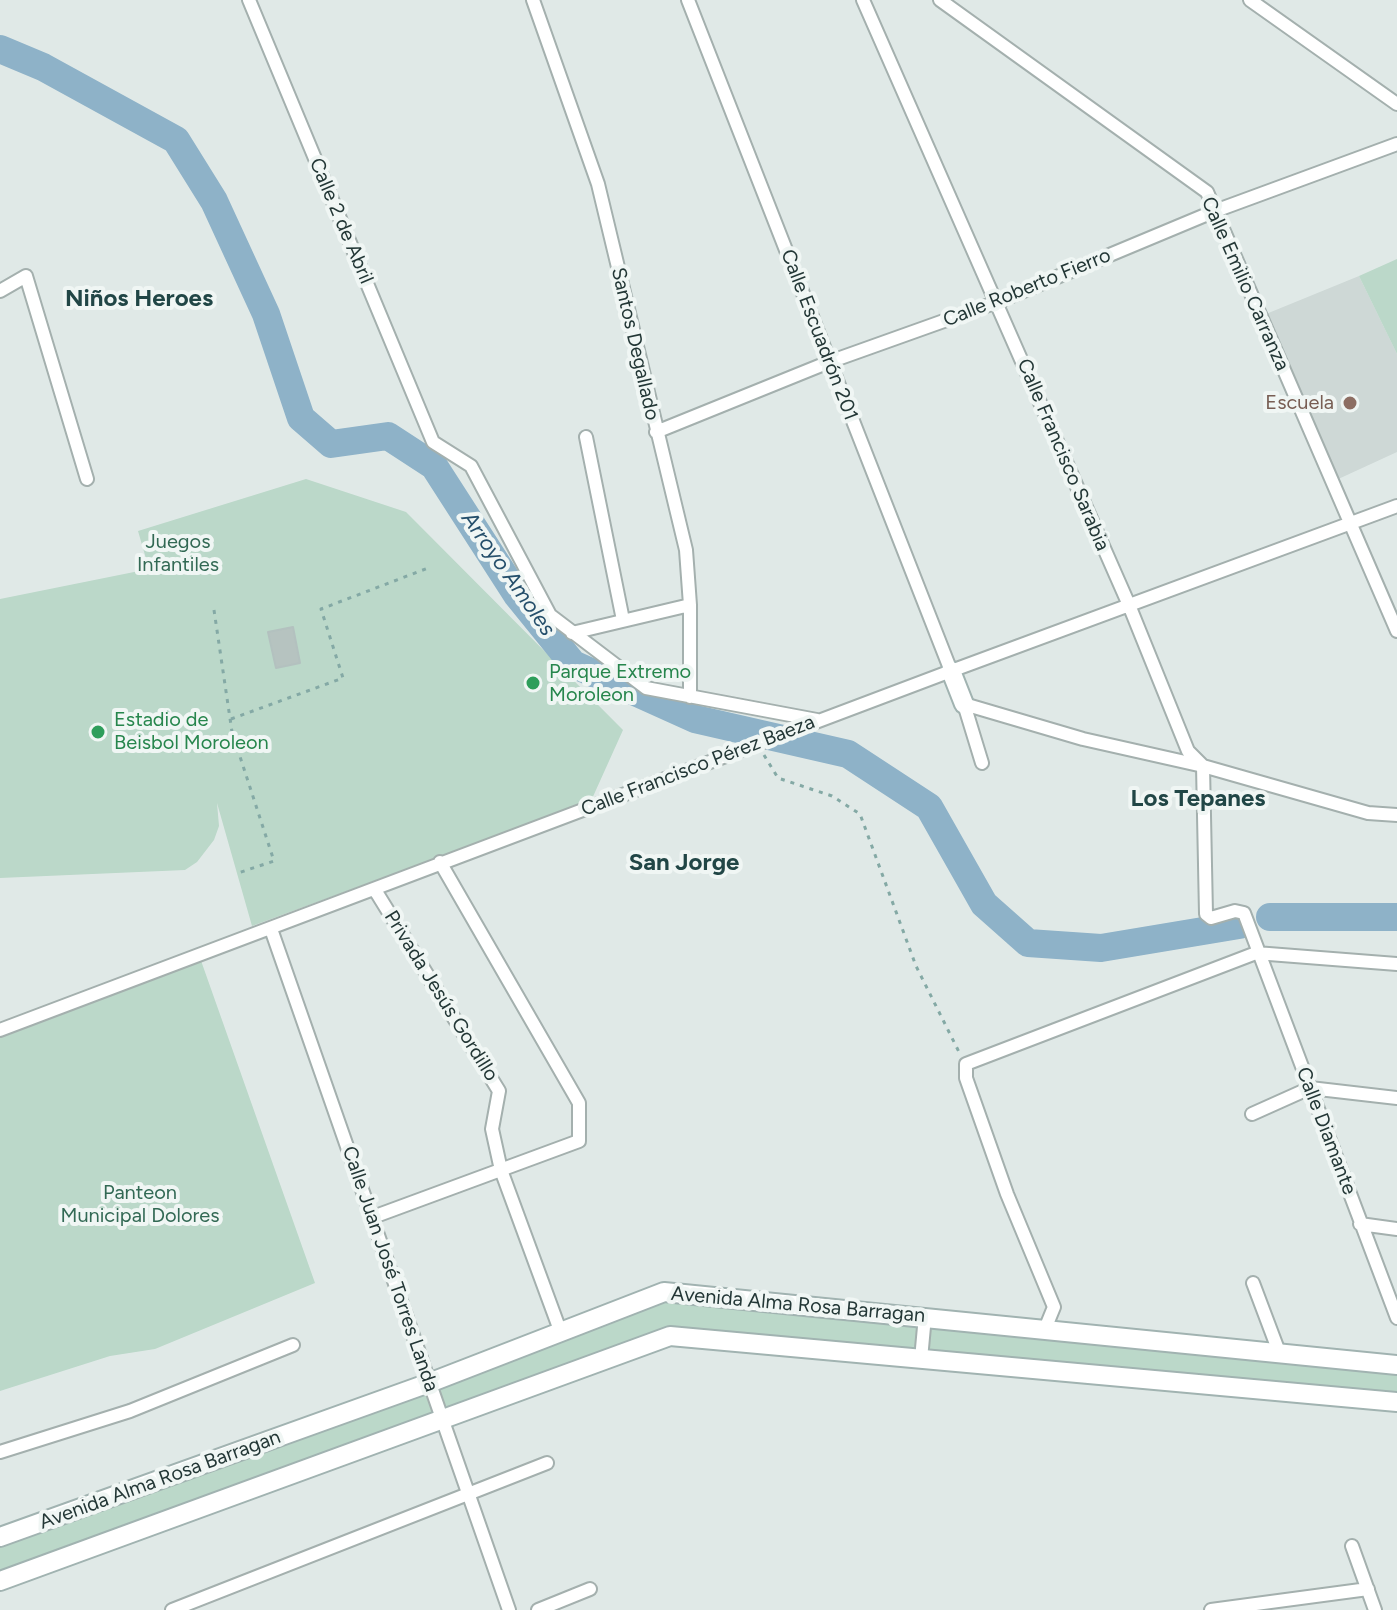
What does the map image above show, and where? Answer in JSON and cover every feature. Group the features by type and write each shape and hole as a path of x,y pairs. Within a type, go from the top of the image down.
{"street":[{"name":"Calle 2 de Abril","path":"249,0 433,442 471,466 550,615 572,633"},
{"name":"Santos Degallado","path":"533,0 598,184 686,550 690,605 690,697"},
{"name":"Calle Escuadrón 201","path":"688,0 951,671"},
{"name":"Calle Francisco Sarabia","path":"863,0 1129,605 1188,751 1203,766"},
{"name":"Calle Emilio Carranza","path":"940,0 1207,192 1397,631"},
{"path":"1250,0 1397,104"},
{"name":"Calle Roberto Fierro","path":"656,432 829,362 997,302 1215,211 1397,144"},
{"path":"0,291 26,276 87,479"},
{"path":"586,437 623,620"},
{"name":"Calle Francisco Pérez Baeza","path":"0,1030 375,890 440,862 1397,506"},
{"path":"572,633 690,605"},
{"path":"572,633 646,688 818,722"},
{"path":"951,671 982,763"},
{"path":"964,704 1083,739 1203,766 1368,813 1397,815"},
{"name":"Calle Diamante","path":"1203,766 1206,914 1211,918 1235,911 1244,913 1255,949 1397,1318"},
{"path":"373,1217 579,1141 579,1103 440,862"},
{"name":"Privada Jesús Gordillo","path":"375,890 499,1091 492,1129 501,1170 561,1333"},
{"name":"Calle Juan José Torres Landa","path":"271,929 509,1610"},
{"path":"1045,1329 1054,1307 1007,1194 966,1078 966,1064 1255,949 1397,964"},
{"path":"1252,1114 1310,1088 1397,1098"},
{"path":"1360,1224 1397,1229"},
{"path":"1253,1283 1279,1352"},
{"name":"Avenida Alma Rosa Barragan","path":"0,1537 429,1383 664,1292 1397,1365"},
{"path":"921,1359 925,1316"},
{"name":"Avenida Alma Rosa Barragan","path":"0,1581 670,1336 1397,1402"},
{"path":"0,1452 130,1411 293,1345"},
{"path":"172,1610 547,1463"},
{"path":"1352,1546 1375,1610"},
{"path":"538,1610 590,1589"},
{"path":"1211,1610 1368,1589"}],"path":[{"path":"231,719 343,678 321,609 428,568"},
{"path":"214,610 231,719 274,861 238,873"},
{"path":"763,743 778,778 832,796 860,814 916,966 946,1031 966,1064"}],"shaded area":[{"name":"Escuela","path":"1359,276 1397,354 1397,452 1334,481 1266,314"}],"green space":[{"path":"1397,259 1397,354 1359,276"},
{"name":"Juegos Infantiles","path":"306,479 406,512 623,730 591,801 252,926 217,803 219,826 214,840 197,862 185,870 0,878 0,599 149,569 138,531"},
{"name":"Panteon Municipal Dolores","path":"199,955 315,1283 155,1349 110,1356 0,1391 0,1030"},
{"path":"664,1294 1397,1361 1397,1402 670,1336 0,1581 0,1537"}],"building":[{"path":"293,627 300,663 276,668 268,632"}],"waterway":[{"name":"Arroyo Amoles","path":"0,49 43,67 176,140 214,201 266,314 301,418 331,444 388,436 434,466 517,595 573,664 695,719 848,754 929,807 984,904 1028,943 1101,948 1239,925"},
{"path":"1270,917 1397,917"}],"place":[{"name":"Escuela","path":"1350,403"},
{"name":"Parque Extremo Moroleon","path":"533,683"},
{"name":"Estadio de Beisbol Moroleon","path":"98,732"}],"district":[{"name":"Niños Heroes","path":"139,299"},
{"name":"Los Tepanes","path":"1198,799"},
{"name":"San Jorge","path":"684,863"}]}
